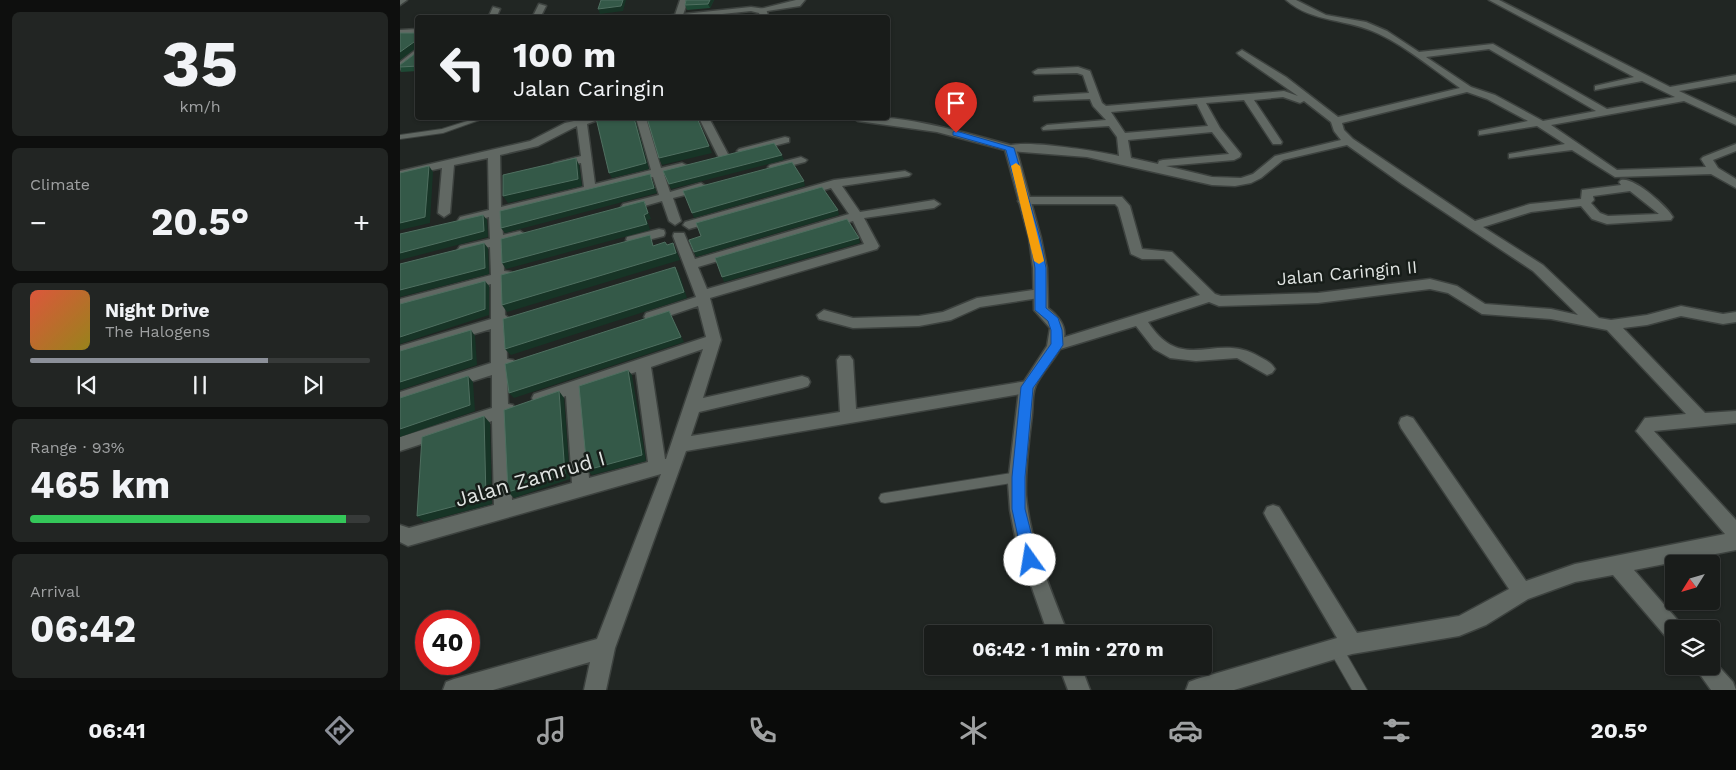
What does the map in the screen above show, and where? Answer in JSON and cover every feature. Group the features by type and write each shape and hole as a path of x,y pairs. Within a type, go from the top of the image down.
{"street":[{"path":"400,3 403,0"},
{"path":"684,0 679,15 762,14 797,4 801,0"},
{"path":"1290,0 1324,17 1376,28 1468,88 1491,97 1540,123 1576,146 1663,210 1667,217 1607,220 1596,216 1584,202"},
{"path":"1493,0 1604,56 1640,78 1736,122"},
{"path":"538,15 542,6"},
{"path":"493,15 496,9"},
{"path":"400,33 415,32"},
{"path":"1419,55 1490,46 1605,112"},
{"path":"1242,53 1282,79 1331,122 1349,141 1472,226 1538,268 1603,324 1701,419"},
{"path":"400,67 415,54"},
{"path":"1736,69 1730,70 1736,76"},
{"path":"1038,72 1084,72 1097,104 1104,109 1122,137 1125,160"},
{"path":"1669,90 1736,76"},
{"path":"1598,88 1640,78"},
{"path":"1104,109 1284,94 1296,97 1331,122 1468,88"},
{"path":"1038,99 1094,96"},
{"path":"1248,98 1277,142"},
{"path":"1484,133 1686,98"},
{"path":"1163,163 1236,156 1215,129 1200,101"},
{"path":"400,174 534,144 568,126 590,120"},
{"path":"595,690 604,648 665,466 679,445 714,340 702,298 687,264 681,227 666,197 642,120"},
{"path":"705,120 718,157 785,140"},
{"path":"872,120 937,129 1010,148 1050,148 1125,160 1212,181 1232,183 1253,178 1269,162 1279,158 1349,141"},
{"path":"582,122 590,188"},
{"path":"1047,128 1113,122"},
{"path":"1122,137 1215,129"},
{"path":"1513,156 1576,146"},
{"path":"1736,147 1707,159 1713,170 1736,184"},
{"path":"1010,148 1040,268 1041,310 1055,323 1057,345 1027,387 1018,477 1018,509 1030,560 1055,625"},
{"path":"494,154 497,179 494,213 497,241 499,412 503,510"},
{"path":"548,167 586,158"},
{"path":"765,170 802,160"},
{"path":"448,164 444,219 494,213 694,163"},
{"path":"1615,174 1713,170"},
{"path":"621,243 659,233 666,238 681,227 834,184 905,174"},
{"path":"638,321 702,298 872,246 856,215 834,184"},
{"path":"619,209 711,185"},
{"path":"1472,226 1530,208 1584,202 1588,200 1586,193 1632,187"},
{"path":"1024,201 1118,200 1124,206 1136,251 1142,255 1166,255 1210,297"},
{"path":"687,264 856,215 896,207 934,204"},
{"path":"453,252 534,231"},
{"path":"400,304 517,272"},
{"name":"Jalan Caringin II","path":"1057,345 1210,297 1219,301 1297,300 1430,284 1452,289 1482,309 1551,314 1603,324 1647,320 1681,311 1730,318"},
{"path":"824,315 853,323 919,321 946,316 977,303 1040,294"},
{"path":"400,351 515,316"},
{"path":"1730,318 1736,329"},
{"path":"1139,319 1149,336 1159,346 1176,355 1189,357 1236,346 1267,369"},
{"path":"400,445 714,340"},
{"path":"400,398 527,358"},
{"path":"845,360 848,415"},
{"path":"643,364 665,466"},
{"path":"692,407 802,382"},
{"path":"573,387 581,489"},
{"path":"679,445 848,415 1027,387"},
{"path":"1736,417 1650,423 1644,431 1736,533"},
{"path":"1407,423 1522,592"},
{"name":"Jalan Zamrud I","path":"400,533 408,537 665,466"},
{"path":"1273,513 1343,646"},
{"path":"1197,690 1343,646 1459,626 1479,618 1522,592 1575,573 1736,541"},
{"path":"1617,564 1665,620"},
{"path":"454,690 604,648"},
{"path":"1073,675 1079,690"},
{"path":"1712,675 1725,690"}],"lane":[{"path":"400,137 443,131 476,120"},
{"path":"885,498 1018,477"},
{"path":"1343,646 1360,690"}],"building":[{"path":"601,0 623,0 621,6 598,9"},
{"path":"686,0 710,0 708,4 685,5"},
{"path":"400,33 415,33 415,42 400,52"},
{"path":"415,54 415,66 400,67"},
{"path":"596,120 635,120 646,163 609,173"},
{"path":"648,120 698,120 709,146 659,158"},
{"path":"774,143 782,155 669,184 663,171"},
{"path":"576,158 578,179 503,196 503,175"},
{"path":"792,162 804,181 692,213 683,191"},
{"path":"429,166 425,217 400,223 400,173"},
{"path":"650,174 654,188 501,228 500,211"},
{"path":"822,187 838,210 694,252 689,240 701,236 696,223"},
{"path":"644,201 648,213 644,215 647,224 502,263 501,239"},
{"path":"483,215 484,231 400,253 400,234"},
{"path":"847,219 859,238 722,277 715,258"},
{"path":"650,235 653,246 665,242 667,245 673,243 676,253 502,305 501,275"},
{"path":"484,243 485,268 400,290 400,264"},
{"path":"675,267 684,292 505,349 503,319"},
{"path":"485,281 485,309 400,337 400,304"},
{"path":"669,311 681,337 509,393 505,364"},
{"path":"471,330 472,359 400,382 400,351"},
{"path":"628,370 642,455 587,470 579,386"},
{"path":"468,376 470,405 400,429 400,398"},
{"path":"559,391 565,474 508,492 504,410"},
{"path":"484,416 486,498 417,516 422,437"}],"slow traffic":[{"path":"1016,166 1035,238 1039,261"}],"route":[{"path":"956,133 988,144 1010,148 1035,238 1040,268 1041,310 1053,318 1057,330 1057,345 1027,387 1018,477 1018,509 1030,560"}]}
